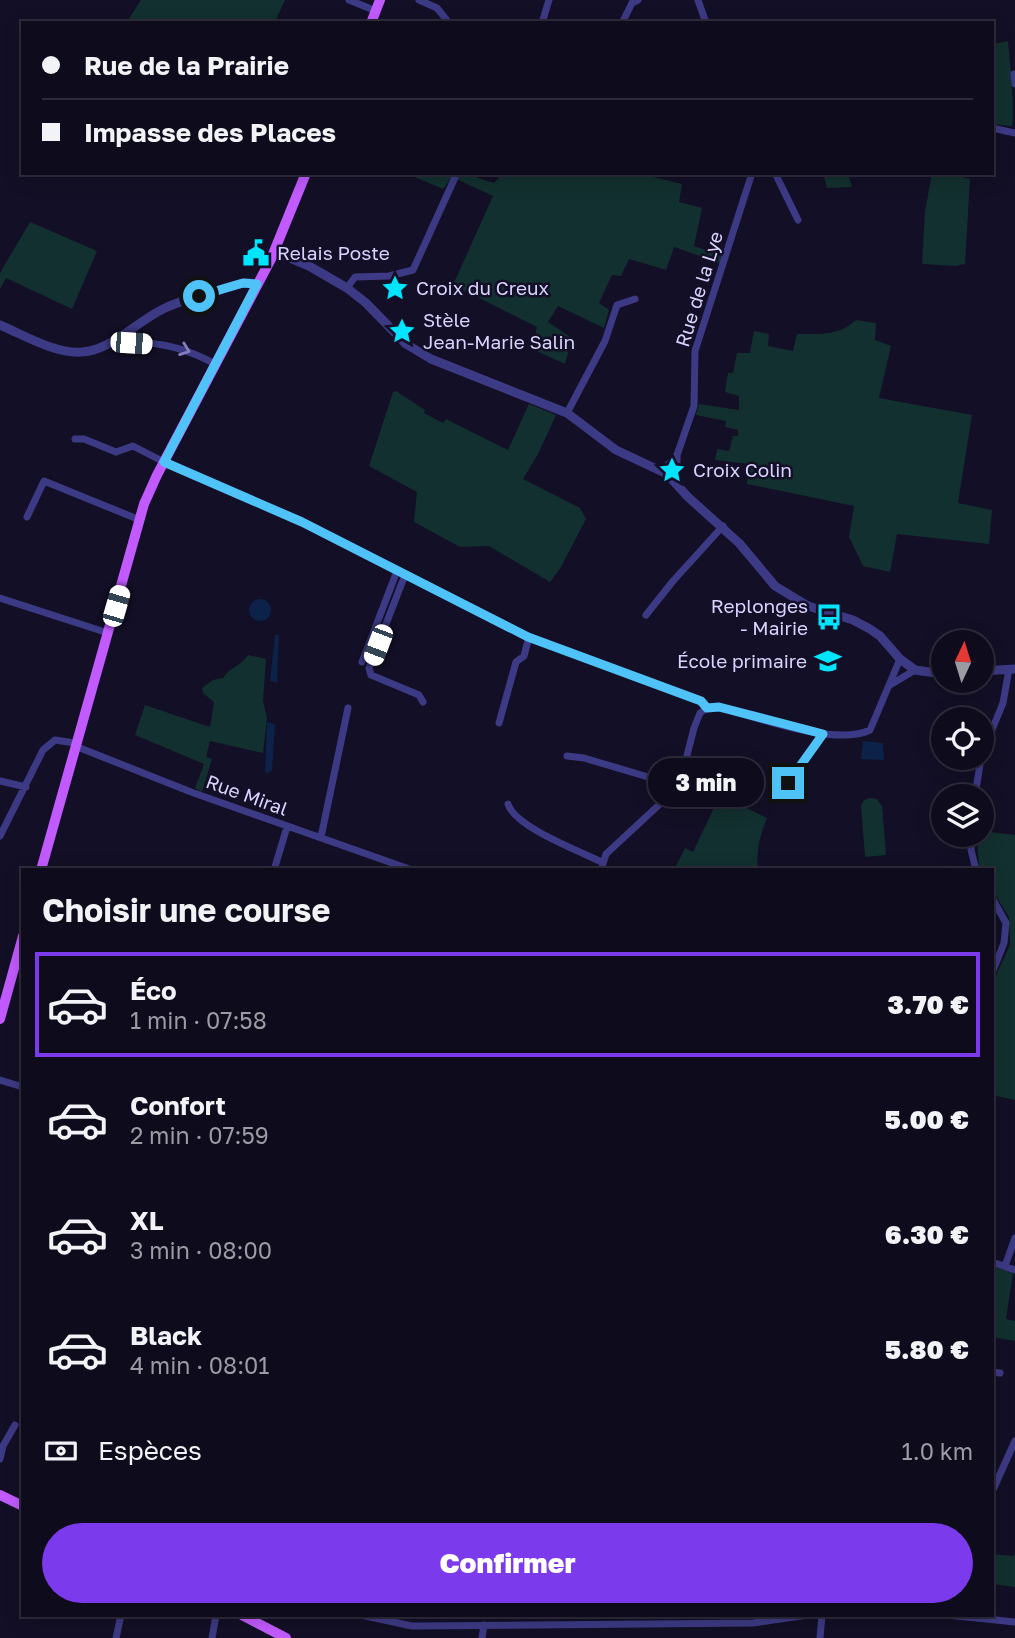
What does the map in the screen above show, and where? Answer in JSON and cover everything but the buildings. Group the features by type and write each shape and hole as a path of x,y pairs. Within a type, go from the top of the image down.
{"main road":[{"path":"42,868 151,487 274,251 305,175"},
{"path":"0,1019 21,943"},
{"path":"0,1495 21,1506"},
{"path":"246,1617 286,1638"}],"street":[{"path":"349,0 378,6"},
{"path":"419,0 437,8 447,21"},
{"path":"543,21 549,0"},
{"path":"623,21 632,3 638,0"},
{"path":"698,0 705,21"},
{"path":"1014,74 1015,84"},
{"path":"994,128 1014,131"},
{"path":"347,288 355,277 389,276 413,270 456,175"},
{"name":"Rue de la Lye","path":"673,479 677,469 677,455 694,406 695,351 751,175"},
{"path":"776,175 798,220"},
{"path":"274,251 309,266 347,288 366,303 406,344 431,359 567,413 615,450 662,471 723,526 775,586 808,606 853,620 870,629 915,670 931,672"},
{"path":"0,325 68,351 89,351 178,302 243,283 257,284"},
{"path":"567,413 605,341 617,305 635,299"},
{"path":"128,331 131,343"},
{"path":"104,345 131,343 173,346 191,351 215,364"},
{"path":"75,439 84,439 116,452 133,446 302,522 528,637 701,701 707,708"},
{"name":"Rue de la Lye","path":"662,471 677,455"},
{"path":"27,517 44,481 140,520"},
{"path":"646,615 723,526"},
{"path":"362,662 401,573"},
{"path":"401,573 369,668 371,675 419,695 423,702"},
{"path":"0,598 108,633"},
{"path":"499,723 516,662 524,656 528,637"},
{"path":"508,804 510,811 532,827 601,866 606,854 661,803 676,785 682,775 700,713 707,708 719,707 823,734 860,734 870,730 900,659"},
{"path":"994,670 1012,669 994,725"},
{"path":"890,685 915,670"},
{"path":"321,837 348,708"},
{"path":"788,783 823,734"},
{"path":"0,836 40,757 51,742 60,740 75,744"},
{"name":"Rue Miral","path":"75,744 191,792 406,868"},
{"path":"567,756 584,758 676,785"},
{"path":"0,781 26,787"},
{"path":"0,812 12,815"},
{"path":"275,868 287,827"},
{"path":"971,847 976,868"},
{"path":"994,902 1006,923 1004,943 994,968"},
{"path":"0,1080 21,1086"},
{"path":"1005,1266 1015,1238"},
{"path":"994,1263 1015,1270"},
{"path":"0,1459 3,1446 15,1425"},
{"path":"994,1487 1015,1439"},
{"path":"116,1638 121,1617"},
{"path":"212,1638 216,1617"},
{"path":"370,1617 412,1626 753,1623 794,1617"},
{"path":"461,1625 463,1617"},
{"path":"602,1625 604,1617"},
{"path":"820,1638 822,1617"},
{"path":"966,1617 1015,1622"},
{"path":"482,1638 484,1625"}],"green space":[{"path":"141,0 285,0 277,21 127,21"},
{"path":"1008,41 1013,96 1012,126 994,124 994,44"},
{"path":"410,175 469,175 494,183 501,175 645,175 682,184 679,202 702,208 694,246 723,256 720,263 674,247 666,270 629,259 621,276 612,275 599,303 609,310 604,328 558,306 548,322 572,338 565,364 532,349 537,327 453,285 493,196 452,177 443,189"},
{"path":"824,175 849,175 852,187 827,188"},
{"path":"932,175 954,175 970,179 965,264 922,264 925,211"},
{"path":"30,222 97,251 72,309 6,278 0,289 0,273"},
{"path":"856,320 876,323 875,340 891,346 879,398 972,415 958,503 992,510 989,544 897,534 890,572 863,566 849,537 854,506 747,484 749,464 715,460 717,449 729,451 733,436 738,436 738,430 725,427 726,421 696,415 699,404 739,410 739,396 725,392 728,373 733,373 737,353 750,353 754,331 769,334 768,346 793,351 797,334 836,331"},
{"path":"396,391 425,410 424,413 443,423 446,419 508,450 529,404 556,415 523,479 580,508 586,519 561,567 550,582 489,546 460,547 414,522 417,492 369,466 393,392"},
{"path":"248,655 266,659 263,701 267,718 263,753 210,741 206,757 212,759 202,792 195,788 204,764 135,735 145,705 210,727 214,702 203,693 202,688 213,680 223,678"},
{"path":"720,795 767,818 759,843 758,868 675,868 685,848 693,852"},
{"path":"877,799 882,806 886,855 865,857 861,805 864,800"},
{"path":"994,832 1015,835 1015,1100 994,1095 994,980 1010,945 1009,917 994,893 994,868 979,868 978,847 994,847"},
{"path":"994,1267 1013,1273 1006,1319 1015,1321 1015,1341 994,1337"},
{"path":"1015,1553 1015,1587 994,1584 994,1554 1014,1556"}],"water":[{"path":"260,599 268,602 271,610 268,618 260,621 252,618 249,610 252,602"},
{"path":"275,635 279,635 277,683 270,681"},
{"path":"267,722 275,724 272,771 268,773 265,772"},
{"path":"863,741 883,743 884,760 861,759"}],"place":[{"name":"Relais Poste","path":"256,253"},
{"name":"Croix du Creux","path":"395,288"},
{"name":"Stèle Jean-Marie Salin","path":"402,331"},
{"name":"Croix Colin","path":"672,470"},
{"name":"Replonges - Mairie","path":"829,617"},
{"name":"École primaire","path":"828,661"}],"route":[{"path":"199,296 243,283 257,284 164,462 302,522 528,637 701,701 707,708 719,707 823,734 788,783"}]}
